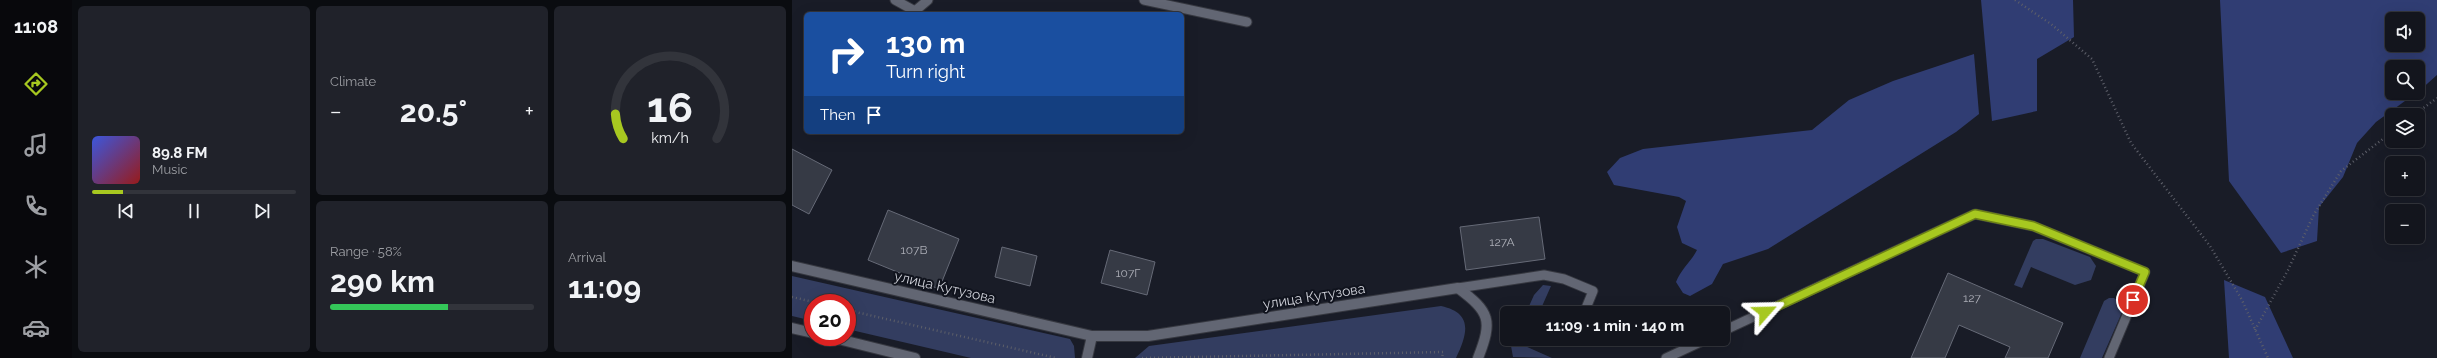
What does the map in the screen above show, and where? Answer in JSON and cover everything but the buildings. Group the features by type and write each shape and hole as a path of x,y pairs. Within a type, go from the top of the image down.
{"street":[{"name":"улица Кутузова","path":"792,266 1092,336 1148,336 1458,288"},
{"path":"1458,288 1480,305 1488,325 1482,357"},
{"path":"792,328 804,331"},
{"path":"1087,358 1092,336"},
{"path":"856,345 894,356 915,358"}],"lane":[{"path":"895,0 915,11 928,0"},
{"path":"1144,0 1247,22"},
{"path":"1730,329 1975,214 2033,226 2145,272 2110,358"},
{"path":"1458,288 1544,275 1564,279 1593,291 1587,306"},
{"path":"1666,358 1692,346"}],"path":[{"path":"2015,0 2051,24 2092,59 2130,143 2210,246 2242,300 2268,358"},
{"path":"2423,108 2437,98"},
{"path":"2255,330 2288,270 2313,216 2341,171 2385,137"},
{"path":"792,297 804,300"},
{"path":"856,312 1056,358"},
{"path":"1142,358 1443,352 1442,358"},
{"path":"1283,358 1290,356 1295,358"}],"shaded area":[{"path":"1981,0 2073,0 2074,37 2037,59 2037,111 1992,121"},
{"path":"2220,0 2437,0 2437,75 2425,86 2425,60 2385,60 2385,100 2406,100 2395,108 2385,108 2385,115 2376,122 2357,143 2343,177 2319,207 2317,241 2281,253 2229,181"},
{"path":"1974,54 1979,114 1956,132 1768,249 1723,264 1712,284 1690,296 1683,293 1676,282 1697,250 1682,243 1677,227 1686,201 1679,197 1614,185 1607,172 1620,158 1643,149 1812,130 1849,100 1893,81"},
{"path":"2036,239 2043,239 2090,257 2096,266 2091,280 2075,285 2031,267 2022,288 2014,285 2033,241"},
{"path":"792,276 1070,339 1074,346 1075,358 971,358 856,331 856,294 804,294 804,319 792,316"},
{"path":"2224,280 2265,297 2293,358 2229,358"},
{"path":"1543,285 1551,286 1542,306 1529,306 1534,295"},
{"path":"2109,298 2114,298 2123,304 2123,310 2102,358 2080,358 2104,301"},
{"path":"1441,306 1451,309 1459,314 1465,325 1463,340 1456,358 1135,358 1149,346"},
{"path":"1511,346 1525,346 1552,358 1513,357"}],"route":[{"path":"1765,312 1975,214 2033,226 2145,272 2133,300"}]}
